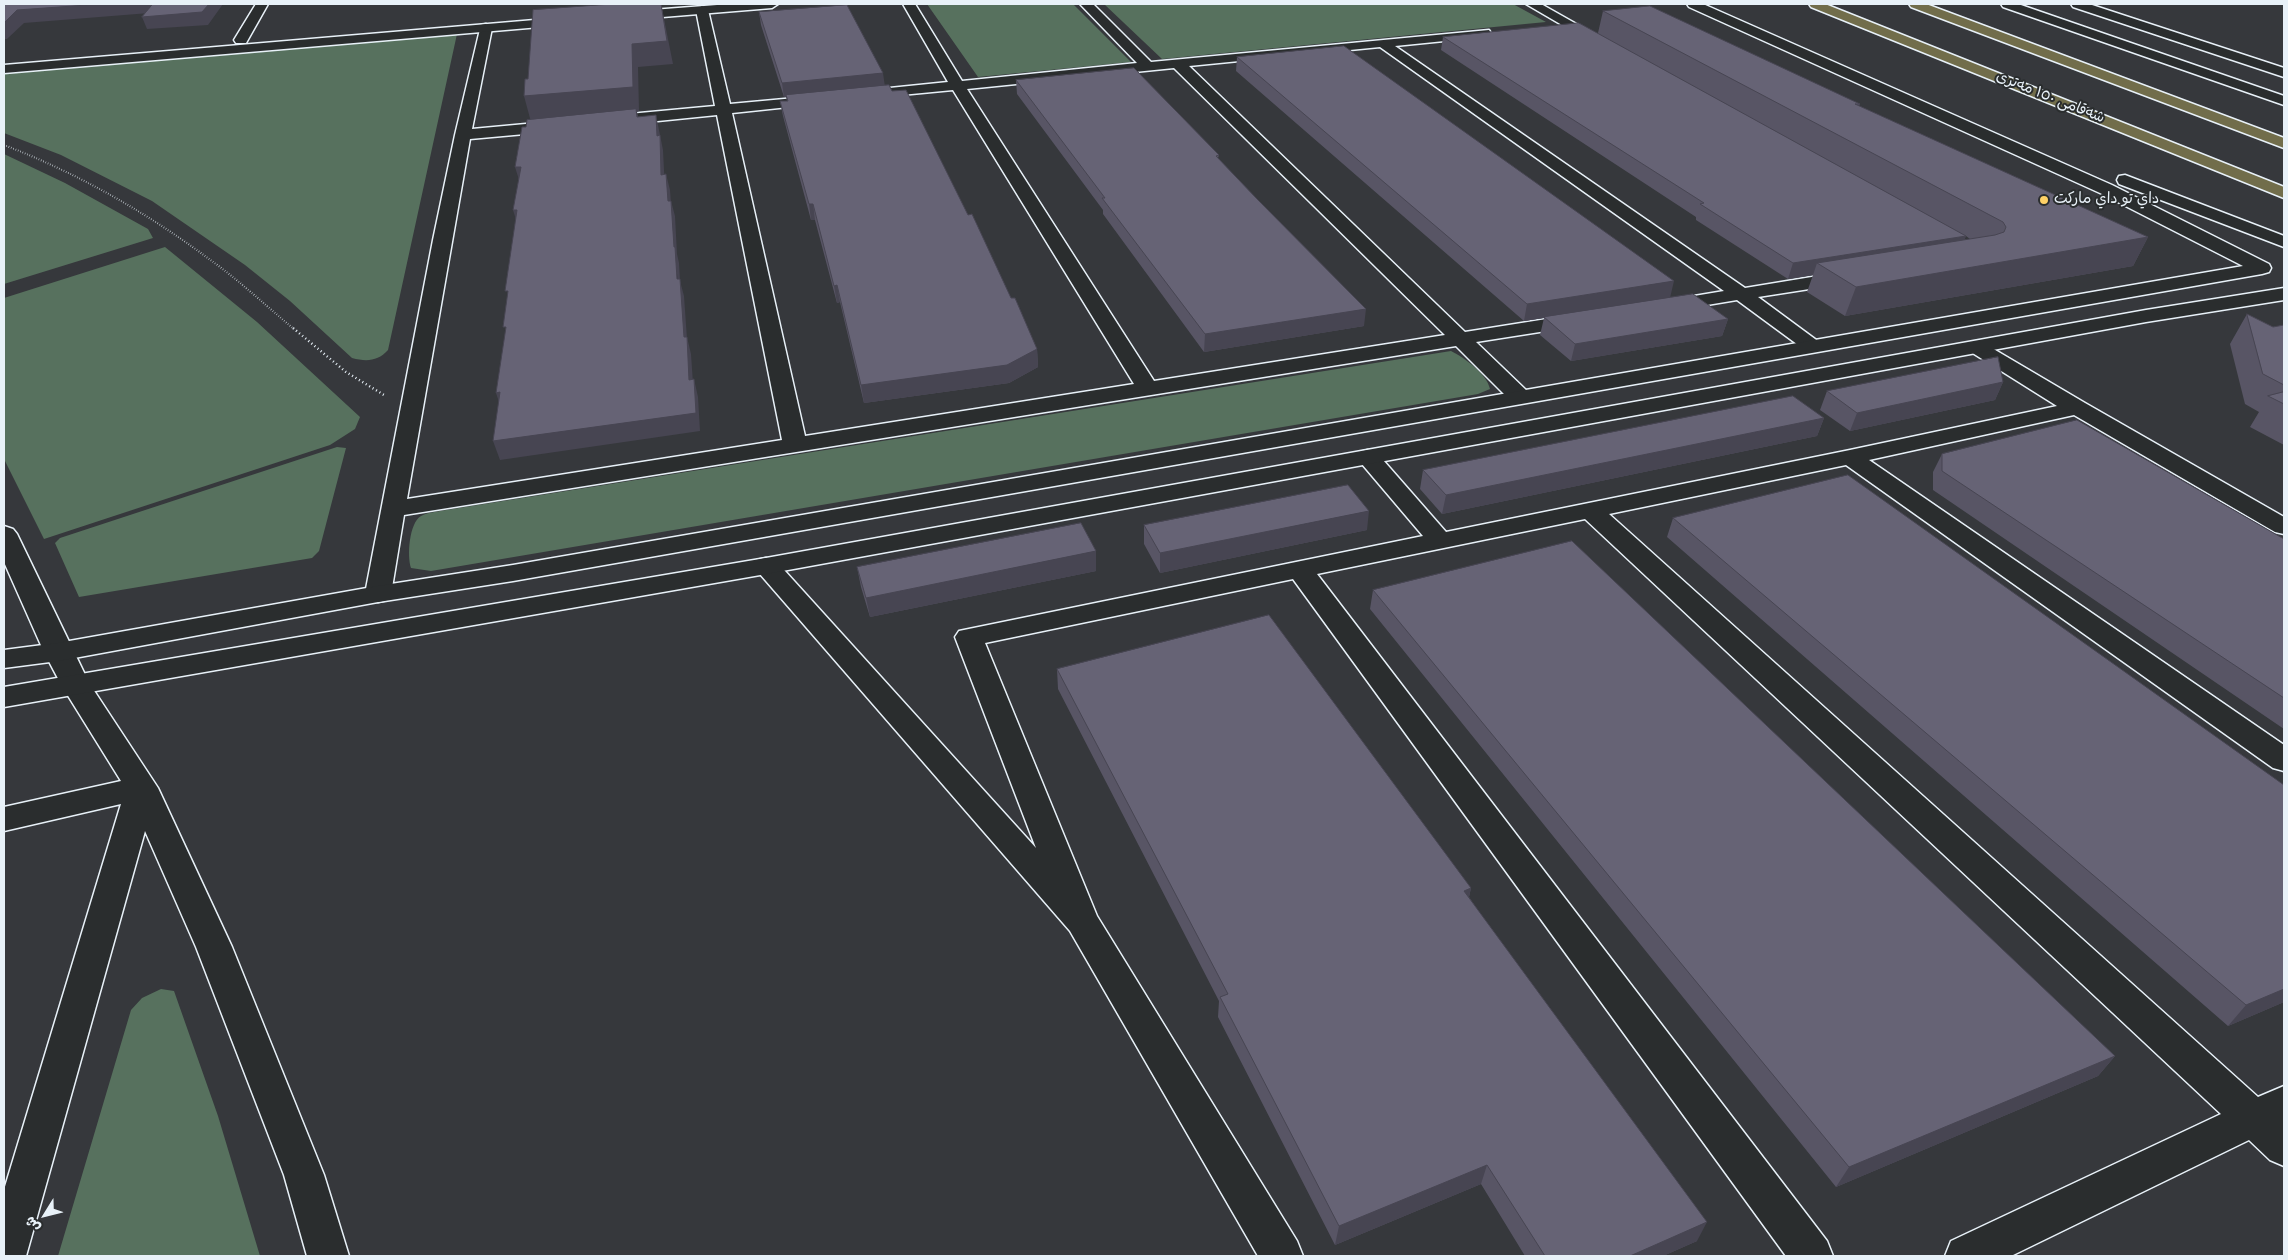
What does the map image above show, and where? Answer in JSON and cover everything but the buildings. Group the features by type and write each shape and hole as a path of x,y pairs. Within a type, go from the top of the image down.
{"highway":[{"name":"شەقامی ١٥٠ مەتری","path":"1815,4 2284,193"},
{"path":"1915,4 2284,143"}],"street":[{"path":"241,40 262,4"},
{"path":"678,4 630,6 614,13 702,10 772,4"},
{"path":"909,4 957,85 1148,388"},
{"path":"1086,4 1147,66"},
{"path":"1532,4 1623,54"},
{"path":"1693,4 2106,189 2262,268 2284,282"},
{"path":"1717,4 2089,166 2284,242"},
{"path":"2007,4 2284,101"},
{"path":"2040,4 2284,88"},
{"path":"2076,4 2284,74"},
{"path":"702,10 795,445"},
{"path":"4,60 241,40 582,16 486,28 418,29 4,69"},
{"path":"1541,28 1571,25"},
{"path":"378,594 410,412 463,135 486,28"},
{"path":"860,96 1502,32"},
{"path":"1382,43 1812,346"},
{"path":"1177,63 1519,396"},
{"path":"607,121 830,99"},
{"path":"463,135 569,125"},
{"path":"2262,268 2260,263 2263,259 2284,254"},
{"path":"4,659 58,652 378,594 513,573 1519,396 1679,370 2262,268"},
{"path":"1644,309 1866,274"},
{"path":"4,697 766,566 1978,348 2146,316 2284,294"},
{"path":"2108,296 2137,309 2146,316"},
{"path":"393,509 1596,317"},
{"path":"1978,348 2077,408 2284,527"},
{"path":"1679,370 1711,395"},
{"path":"1282,1256 1082,921 969,637 1850,457 2077,408"},
{"path":"1368,457 1441,541"},
{"path":"1850,457 2284,760"},
{"path":"1590,510 2269,1111 2284,1147"},
{"path":"6,546 76,686 142,788 214,947 232,992 304,1175 328,1256"},
{"path":"766,566 1082,921"},
{"path":"1300,570 1812,1256"},
{"path":"510,610 513,573"},
{"path":"4,819 142,788"},
{"path":"4,1256 142,788"},
{"path":"1966,1256 2269,1111"}],"path":[{"path":"4,145 33,156 125,202 210,259 346,372 410,412"}],"green space":[{"path":"927,4 1073,4 1131,62 978,77"},
{"path":"1104,4 1513,4 1546,22 1162,59"},
{"path":"457,34 388,350 372,360 352,358 290,301 245,265 152,201 61,155 4,133 4,70"},
{"path":"4,154 65,183 148,229 153,238 4,284"},
{"path":"165,247 257,322 360,417 355,429 330,445 44,539 4,459 4,298"},
{"path":"1451,351 1469,362 1480,372 1490,389 1478,394 431,571 411,568 409,548 412,532 417,520 425,514"},
{"path":"337,447 346,448 319,551 312,558 79,597 55,543 60,538"},
{"path":"161,989 174,991 218,1116 260,1256 58,1256 131,1010 142,998"}],"place":[{"name":"داي تو داي ماركت","path":"2044,200"}]}
